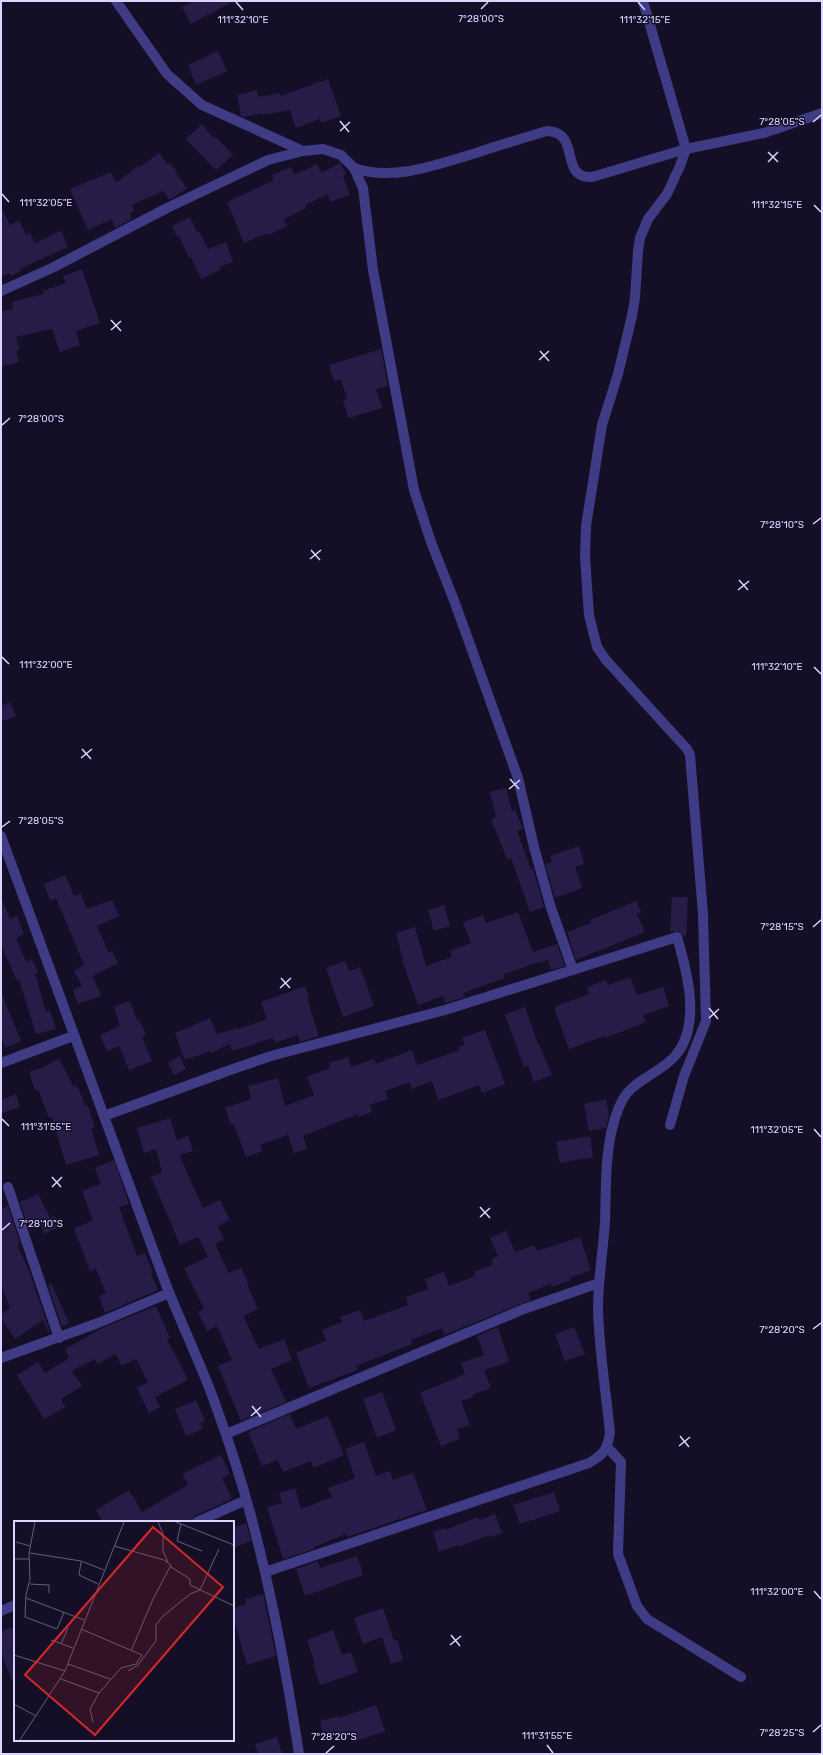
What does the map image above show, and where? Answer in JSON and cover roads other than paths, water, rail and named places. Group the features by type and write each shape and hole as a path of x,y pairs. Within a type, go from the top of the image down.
{"street":[{"path":"116,1 167,74 202,105 303,151"},
{"path":"642,1 686,149 667,194 648,219 640,238 632,316 618,374 602,426 586,526 585,557 589,615 597,647 606,660 683,744 690,755 703,914 706,1021 684,1076 670,1125"},
{"path":"354,168 366,172 382,173 418,169 547,131 558,132 565,139 575,170 582,177 592,177 686,149 764,133 822,113"},
{"path":"1,291 52,268 167,208 268,160 303,151 323,149 341,155 354,168 363,188 374,270 414,490 431,542 455,603 518,778 534,847 551,908 573,970"},
{"path":"1,836 169,1293 217,1408 226,1434 246,1500 265,1572 280,1640 299,1754"},
{"path":"104,1116 271,1056 445,1010 677,937 686,964 690,1001 688,1033 682,1047 675,1056 628,1092 616,1117 609,1144 599,1283 599,1329 610,1433 607,1447 598,1457 589,1463 265,1572"},
{"path":"1,1063 74,1036"},
{"path":"8,1187 60,1338"},
{"path":"226,1434 524,1309 599,1283"},
{"path":"1,1358 60,1338 169,1293"},
{"path":"607,1447 621,1462 618,1554 637,1606 647,1619 741,1677"},
{"path":"199,1521 246,1500"},
{"path":"1,1611 14,1605"}]}
